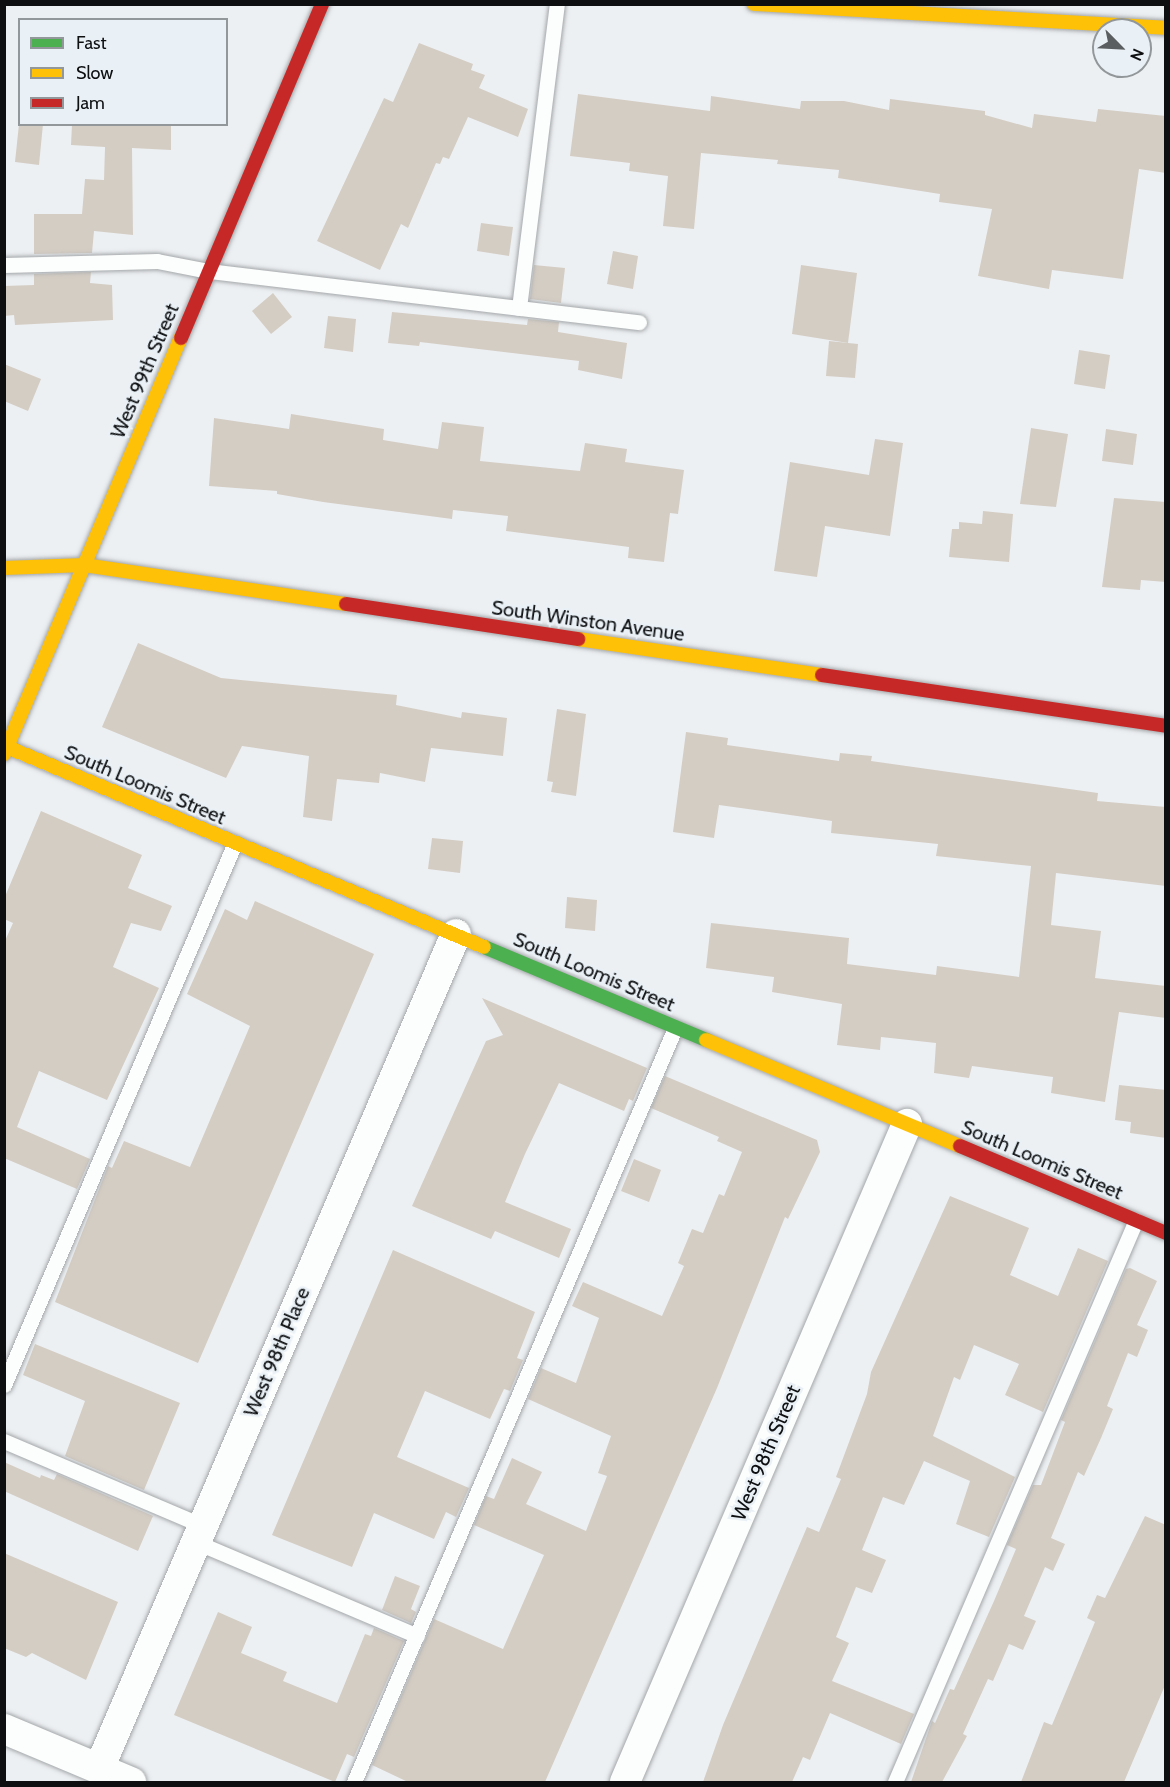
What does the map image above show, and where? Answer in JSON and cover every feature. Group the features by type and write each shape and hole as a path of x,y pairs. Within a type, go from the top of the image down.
{"street":[{"name":"West 99th Street","path":"6,750 322,4"},
{"path":"754,4 1166,28"},
{"name":"South Winston Avenue","path":"4,568 84,565 1166,726"},
{"name":"South Loomis Street","path":"6,750 456,934 1166,1233"},
{"name":"West 98th Place","path":"99,1769 456,934"},
{"name":"West 98th Street","path":"625,1782 907,1125"},
{"path":"4,1729 131,1782"}],"lane":[{"path":"519,308 557,4"},
{"path":"4,265 157,261 209,271 639,322"},
{"path":"4,1385 234,844"},
{"path":"354,1782 675,1028"},
{"path":"895,1782 1136,1221"},
{"path":"4,1441 417,1636"}],"building":[{"path":"419,43 473,64 471,70 485,75 479,88 528,109 518,137 468,117 449,159 443,157 440,164 436,163 408,228 401,224 380,270 317,241 384,98 393,102"},
{"path":"578,94 710,111 711,96 800,109 801,101 844,101 889,110 890,99 985,111 985,115 1032,128 1034,114 1096,122 1098,109 1166,116 1166,173 1139,169 1123,279 1052,270 1049,289 978,276 992,209 939,202 940,194 838,178 839,170 777,164 778,160 701,153 694,229 663,226 668,176 629,171 630,163 570,156"},
{"path":"19,126 43,126 39,165 15,162"},
{"path":"72,126 171,126 171,150 132,148 133,235 94,231 92,253 34,254 34,214 82,214 85,179 104,180 105,147 71,145"},
{"path":"481,223 513,227 509,256 477,251"},
{"path":"613,251 638,256 633,289 607,284"},
{"path":"534,265 565,268 561,303 530,299"},
{"path":"801,265 857,273 848,343 792,334"},
{"path":"91,272 90,283 112,285 113,320 15,325 14,315 4,316 4,286 34,285 34,274"},
{"path":"273,293 292,317 271,334 252,311"},
{"path":"392,312 527,325 528,319 559,322 558,332 627,343 622,379 578,370 579,361 420,342 419,346 388,343"},
{"path":"328,316 356,319 353,352 324,348"},
{"path":"829,341 858,344 855,378 826,376"},
{"path":"1079,350 1110,355 1105,389 1074,384"},
{"path":"4,364 41,379 28,411 4,401"},
{"path":"291,414 384,429 383,440 438,449 442,422 484,427 480,461 580,471 585,443 627,449 625,462 684,470 678,514 670,513 664,562 628,558 629,547 506,531 508,516 453,510 452,519 323,502 277,494 277,491 209,486 214,418 289,429"},
{"path":"1031,428 1068,434 1056,507 1020,504"},
{"path":"1106,429 1137,434 1133,465 1102,461"},
{"path":"875,439 903,443 890,536 825,526 817,577 774,571 790,462 869,475"},
{"path":"1114,498 1166,502 1166,582 1141,580 1140,590 1102,587"},
{"path":"983,511 1013,514 1009,562 949,557 952,529 959,529 959,522 982,524"},
{"path":"138,643 221,678 397,695 396,705 461,718 462,712 507,718 503,756 431,748 425,782 380,773 379,783 337,779 332,821 303,817 309,756 242,746 226,778 102,727"},
{"path":"557,709 586,714 576,796 551,792 553,782 547,781"},
{"path":"686,732 728,738 727,745 839,761 840,753 872,756 871,761 1098,793 1097,801 1166,807 1166,886 1056,873 1051,925 1101,931 1095,978 1166,986 1166,1018 1119,1012 1105,1102 1051,1093 1053,1077 972,1066 969,1078 934,1073 936,1043 881,1037 880,1050 837,1045 842,1004 772,992 774,977 706,968 711,923 849,938 847,964 936,975 937,966 1019,977 1031,866 936,856 938,844 831,833 832,821 719,805 714,838 673,832"},
{"path":"41,811 142,855 128,888 172,906 161,931 131,923 113,967 159,988 107,1100 39,1071 17,1127 90,1159 77,1189 4,1158 4,943 13,923 4,919 4,899"},
{"path":"432,838 463,841 460,873 428,869"},
{"path":"567,897 597,900 595,931 565,928"},
{"path":"255,901 374,954 198,1363 55,1302 108,1166 112,1168 124,1141 190,1167 250,1026 187,994 225,909 247,920"},
{"path":"482,998 647,1068 633,1101 629,1099 624,1111 559,1083 525,1154 505,1202 571,1229 559,1258 495,1231 491,1239 412,1206 486,1041 503,1035"},
{"path":"665,1076 817,1140 820,1152 788,1219 785,1217 717,1388 545,1782 408,1782 372,1765 434,1619 503,1649 544,1555 474,1525 486,1496 494,1499 512,1458 542,1472 526,1504 586,1531 607,1476 598,1473 611,1436 528,1399 541,1368 576,1383 599,1318 572,1306 583,1282 662,1316 684,1266 678,1263 692,1229 703,1233 719,1194 724,1196 742,1152 717,1141 719,1137 651,1108"},
{"path":"1119,1085 1166,1090 1166,1138 1130,1133 1131,1122 1115,1120"},
{"path":"634,1159 661,1170 649,1202 621,1191"},
{"path":"950,1196 1029,1228 1010,1275 1058,1296 1078,1248 1108,1261 1043,1412 1005,1395 1019,1364 974,1345 960,1380 954,1377 933,1436 1015,1477 989,1537 956,1524 970,1481 924,1461 904,1505 883,1497 862,1550 886,1560 872,1593 856,1587 836,1637 849,1643 832,1681 914,1714 901,1744 830,1713 810,1760 803,1757 792,1782 703,1782 723,1725 807,1527 819,1532 841,1479 836,1477 867,1394 871,1372"},
{"path":"393,1250 535,1312 517,1358 523,1360 510,1391 504,1389 490,1419 425,1391 397,1457 469,1488 456,1517 446,1512 434,1539 374,1513 352,1567 272,1535"},
{"path":"1130,1268 1157,1281 1137,1325 1148,1330 1137,1357 1128,1353 1107,1406 1113,1409 1101,1438 1084,1476 1078,1472 1051,1538 1065,1544 1053,1571 1045,1567 1024,1616 1036,1621 1023,1650 1009,1644 993,1681 988,1679 963,1734 967,1736 942,1782 911,1782 932,1721 935,1723 950,1689 954,1690 994,1601 1016,1549 1007,1545 1033,1485 1041,1485 1065,1422 1061,1420 1126,1269"},
{"path":"35,1344 180,1403 144,1490 65,1456 85,1401 23,1375"},
{"path":"4,1462 40,1478 41,1475 54,1480 57,1474 153,1516 138,1551 4,1491"},
{"path":"1145,1516 1166,1525 1166,1683 1124,1782 1021,1782 1044,1722 1052,1725 1095,1622 1087,1618 1097,1595 1105,1598"},
{"path":"4,1553 118,1602 86,1680 32,1653 26,1657 4,1648"},
{"path":"395,1576 420,1586 411,1609 416,1612 411,1623 382,1610"},
{"path":"218,1612 252,1627 241,1653 287,1672 283,1681 337,1703 365,1634 371,1636 374,1628 404,1641 354,1757 347,1754 335,1782 174,1715"}],"traffic: fast":[{"path":"484,947 706,1040"}],"traffic: slow":[{"path":"754,4 1166,28"},
{"path":"4,754 181,338"},
{"path":"4,568 84,565 346,604"},
{"path":"578,639 822,675"},
{"path":"7,747 484,947"},
{"path":"706,1040 960,1146"}],"traffic: jam":[{"path":"181,338 322,4"},
{"path":"346,604 578,639"},
{"path":"822,675 1166,726"},
{"path":"960,1146 1166,1233"}]}
